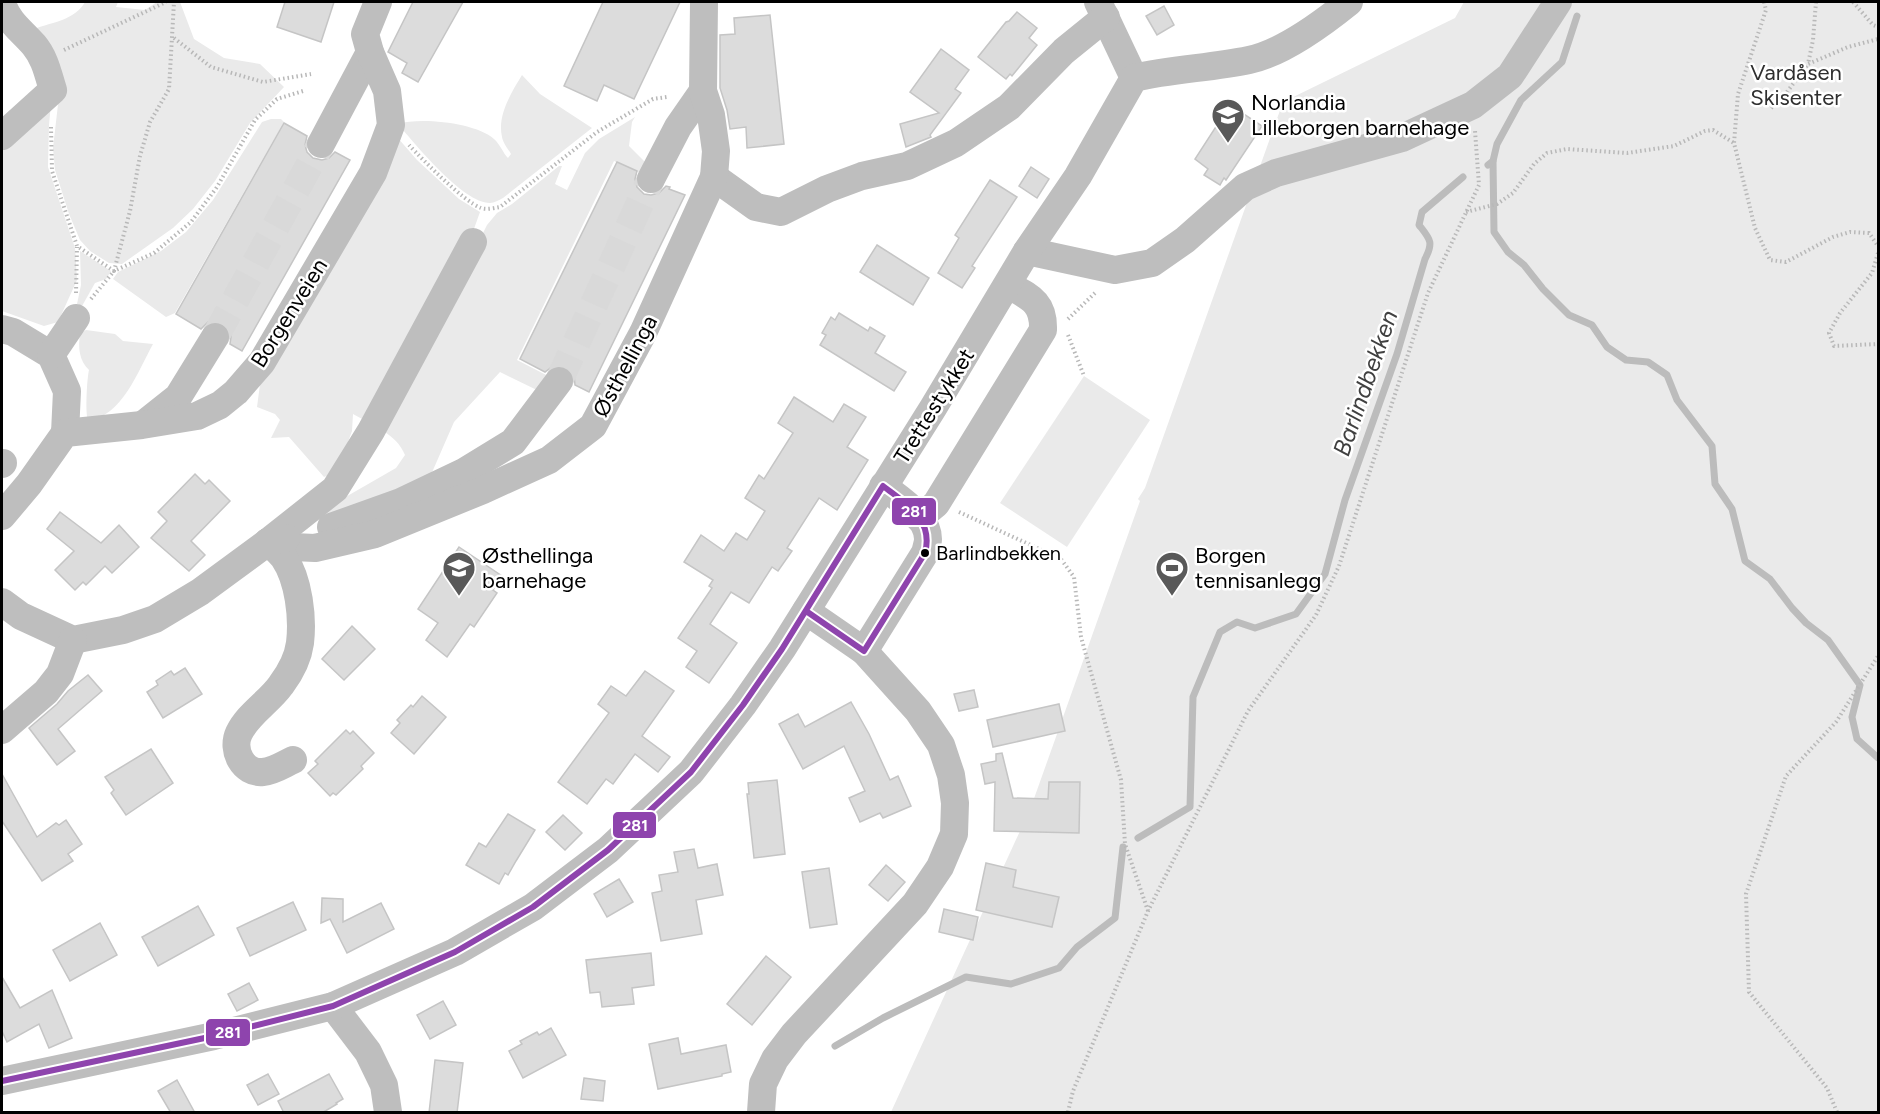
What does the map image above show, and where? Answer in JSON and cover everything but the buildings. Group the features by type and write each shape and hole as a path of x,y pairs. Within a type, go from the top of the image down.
{"street":[{"name":"Borgenveien","path":"64,433 142,425 196,416 220,405 236,392 262,362 372,173 391,125 387,91 370,52 365,33 378,2"},
{"name":"Østhellinga","path":"268,542 315,548 375,534 549,460 593,426 644,333 714,177 716,151 711,115 703,91 704,2"},
{"path":"714,177 756,207 781,212 827,189 862,176 907,166 956,143 1009,107 1102,9 1134,78 1164,71 1250,60 1281,49 1349,2"},
{"path":"1027,251 1115,270 1152,263 1185,240 1245,187 1276,173 1402,138 1473,105 1510,76 1558,2"},
{"path":"2,4 12,40 35,46 45,61 53,90 2,136"},
{"path":"321,144 370,52"},
{"name":"Trettestykket","path":"2,1081 214,1036 333,1006 455,952 533,907 608,850 691,772 743,705 806,611 1027,251 1078,176 1134,78"},
{"path":"651,178 678,127 703,91"},
{"path":"2,602 21,616 73,640 123,630 155,619 200,592 268,542 335,489 371,431 473,242"},
{"path":"864,651 925,553 928,538 925,526 927,511 1043,330 1043,318 1037,303 1008,285"},
{"path":"51,355 76,318"},
{"path":"2,329 13,332 51,355 67,391 64,433 29,484 2,516"},
{"path":"142,425 178,397 215,337"},
{"path":"268,542 331,527 401,502 464,472 513,442 559,381"},
{"path":"883,486 915,512 927,511"},
{"path":"268,542 284,557 292,572 299,610 300,645 293,665 280,687 244,724 236,745 244,765 253,771 263,772 274,769 293,760"},
{"path":"761,1113 763,1084 775,1059 794,1034 915,904 940,867 954,834 953,784 941,745 918,711 864,651 806,611"},
{"path":"2,729 46,693 60,674 73,640"},
{"path":"333,1006 368,1052 384,1085 388,1113"}],"path":[{"path":"45,61 166,2"},
{"path":"76,318 114,271 150,122 169,89 174,2"},
{"path":"1764,2 1766,10 1738,94 1734,143 1755,228 1770,260 1786,262 1833,237 1850,232 1869,232 1878,246"},
{"path":"1771,108 1787,92 1808,64 1813,40 1816,2"},
{"path":"1853,2 1873,25 1878,27"},
{"path":"173,38 211,67 263,82 310,74"},
{"path":"1808,64 1848,47 1878,39"},
{"path":"53,90 50,131 52,171 77,246 76,318"},
{"path":"114,271 154,253 190,222 217,187 255,120 277,99 303,91"},
{"path":"391,125 419,156 467,199 483,209 490,209 500,207 597,132 653,99 703,91"},
{"path":"1068,1113 1073,1091 1148,911 1248,711 1316,615 1340,566 1428,293 1479,185 1473,105"},
{"path":"1466,212 1497,204 1513,193 1534,164 1547,153 1567,149 1627,153 1674,146 1705,131 1713,130 1734,143"},
{"path":"77,246 114,271"},
{"path":"1878,253 1872,273 1840,314 1829,333 1834,346 1878,344"},
{"path":"1064,323 1091,299 1115,270"},
{"path":"1068,334 1084,376"},
{"path":"927,511 974,518 1061,559 1074,577 1081,637 1121,780 1125,844 1148,911"},
{"path":"1837,1113 1827,1088 1749,992 1746,894 1786,776 1836,722 1878,656"}],"green space":[{"path":"85,2 118,2 116,7 145,10 157,2 180,2 194,39 224,58 260,64 284,87 250,123 215,181 193,209 173,228 122,264 109,263 90,251 80,240 69,214 55,170 53,148 60,87 34,29 69,17"},
{"name":"Vardåsen Skisenter","path":"1464,2 1878,2 1878,1112 891,1112 1031,807 1140,501 1138,499 1145,488 1283,102 1455,18"},
{"path":"522,75 540,94 592,128 495,202 479,200 454,183 427,158 398,124 434,121 475,129 494,139 508,158 511,154 504,144 501,121"},
{"path":"51,103 48,167 75,248 77,280 58,322 44,326 2,311 2,139"},
{"path":"635,117 632,122 629,146 649,166 642,174 614,161 517,360 550,377 541,392 500,372 454,422 430,477 322,518 323,510 396,468 405,455 390,436 353,414 352,431 337,472 324,477 289,437 271,438 280,420 275,414 257,407 261,377 397,137 417,160 459,199 480,212 470,240 477,245 487,225 497,213 512,204 559,166 562,166 555,184 567,190 585,153 599,139"},
{"path":"281,119 284,122 175,313 166,317 113,279 118,272 161,251 186,232 213,200 262,122"},
{"path":"80,251 111,271 106,279 95,283 82,306 77,304 81,285"},
{"path":"86,330 115,334 123,341 153,344 120,402 100,417 88,420 89,370 81,358 79,344 80,334"},
{"path":"1084,376 1150,420 1067,547 1000,503"}],"waterway":[{"name":"Barlindbekken","path":"1488,165 1493,161 1497,144 1521,100 1562,62 1577,16"},
{"path":"1493,161 1494,232 1508,252 1524,265 1543,289 1569,315 1592,325 1607,347 1626,360 1648,362 1667,375 1677,400 1712,446 1715,484 1732,509 1745,561 1770,579 1806,623 1828,640 1860,685 1852,717 1857,739 1878,758"},
{"name":"Barlindbekken","path":"1138,838 1190,807 1193,697 1220,632 1237,622 1255,628 1296,614 1325,574 1345,500 1397,354 1429,248 1430,241 1419,225 1422,212 1463,177"},
{"name":"Barlindbekken","path":"835,1046 883,1018 966,977 1011,984 1059,968 1077,947 1115,918 1123,847"}],"tunnel":[{"path":"215,337 321,144"},
{"path":"559,381 651,179"}],"transit line":[{"name":"281","path":"2,1081 214,1036 333,1006 455,952 533,907 608,850 691,772 743,705 782,649 883,486 909,506 922,522 927,541 925,553 864,651 806,611"}],"place":[{"name":"Norlandia Lilleborgen barnehage","path":"1228,144"},
{"name":"Barlindbekken","path":"925,553"},
{"name":"Østhellinga barnehage","path":"459,597"},
{"name":"Borgen tennisanlegg","path":"1172,597"}]}
